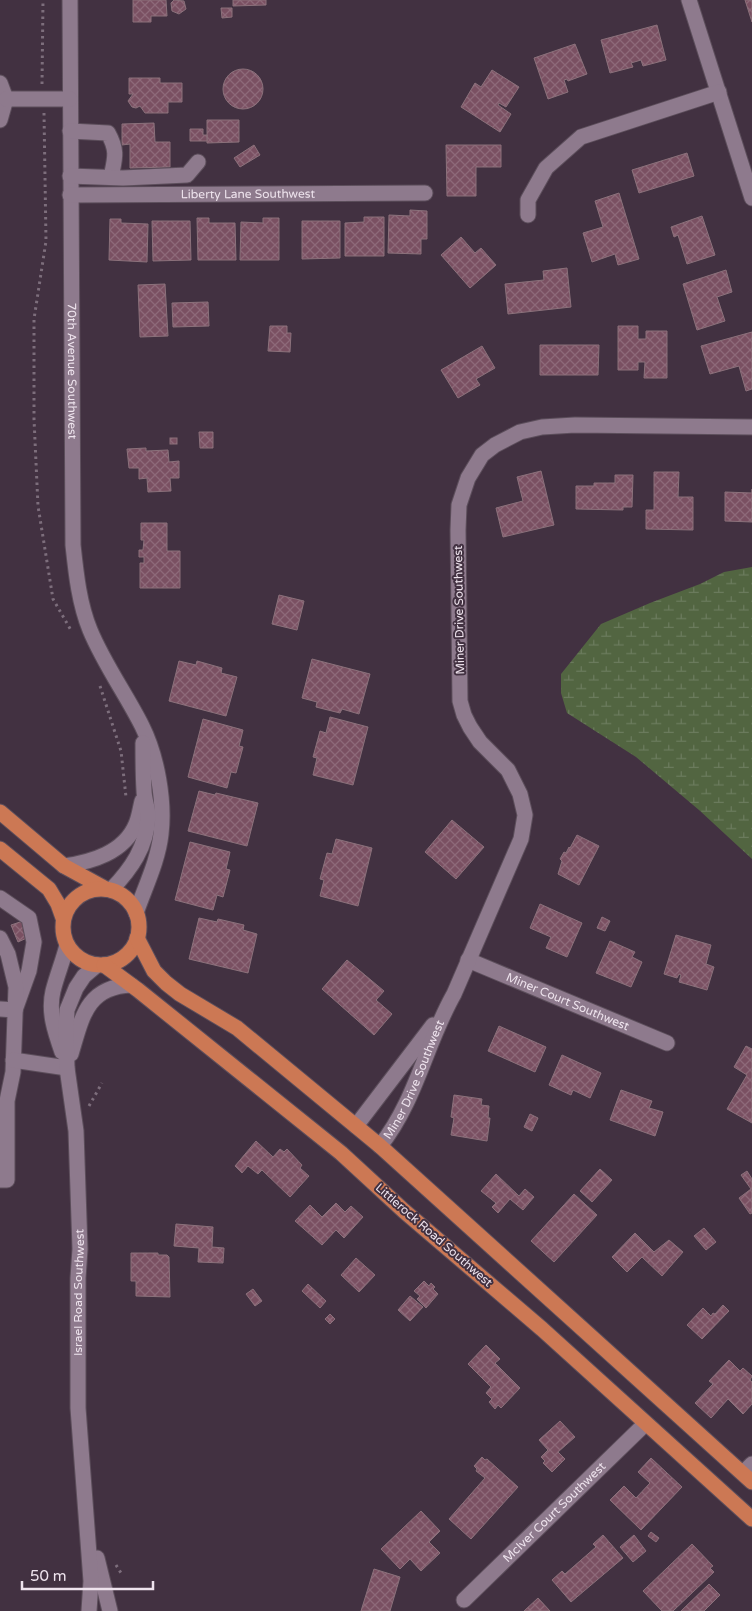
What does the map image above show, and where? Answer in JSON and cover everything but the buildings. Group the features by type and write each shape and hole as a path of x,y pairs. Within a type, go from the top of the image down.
{"main road":[{"path":"0,812 64,866 121,895 130,903 136,913 139,925 133,948 125,957 115,963 100,966 79,959 66,945 62,932 63,918 69,905 79,895 92,890 108,890"},
{"path":"0,849 49,889 58,904 63,918"},
{"path":"137,938 154,971 166,983 180,994 237,1028 380,1146 749,1473"},
{"name":"Littlerock Road Southwest","path":"100,966 131,985 341,1153 542,1329 752,1520"}],"street":[{"name":"70th Avenue Southwest","path":"70,0 73,544 76,578 90,630 108,667 143,728 158,774 162,804 161,834 156,856 136,913"},
{"path":"689,0 752,198"},
{"path":"0,83 6,100 0,120"},
{"path":"528,215 528,200 546,168 581,137 719,92"},
{"path":"6,100 70,99"},
{"path":"70,131 108,133 114,145 115,155 111,178"},
{"path":"70,176 111,178 187,175 198,162"},
{"name":"Liberty Lane Southwest","path":"70,196 425,193"},
{"name":"Miner Drive Southwest","path":"356,1126 444,1010 454,994 521,839 525,814 520,794 508,770 480,742 470,727 460,701 458,530 459,505 468,478 482,455 495,445 520,432 542,427 575,425 752,427"},
{"name":"70th Avenue Southwest","path":"108,890 125,876 140,851 148,815 144,793 143,728"},
{"path":"64,866 86,862 105,855 117,847 135,825 144,793"},
{"path":"0,898 29,918 34,942 30,971 8,1010"},
{"path":"0,938 8,954 16,987 8,1010 13,1060 6,1081 7,1180 0,1180"},
{"name":"Israel Road Southwest","path":"66,945 52,991 51,1008 53,1025 67,1068"},
{"name":"Miner Court Southwest","path":"468,960 667,1043"},
{"name":"Israel Road Southwest","path":"89,1611 91,1581 78,1408 78,1278 80,1249 76,1131 67,1068 66,1029 67,1010 76,988 84,976 100,966"},
{"path":"13,1060 67,1068 83,1013 87,1006 99,994 109,988 131,985"},
{"name":"Miner Drive Southwest","path":"380,1146 406,1105 444,1010"},
{"name":"McIver Court Southwest","path":"464,1600 645,1424"},
{"name":"Israel Road Southwest","path":"87,1517 110,1611"}],"green space":[{"path":"752,567 752,859 699,810 636,757 567,713 561,693 561,674 601,624 700,584 724,572"}]}
